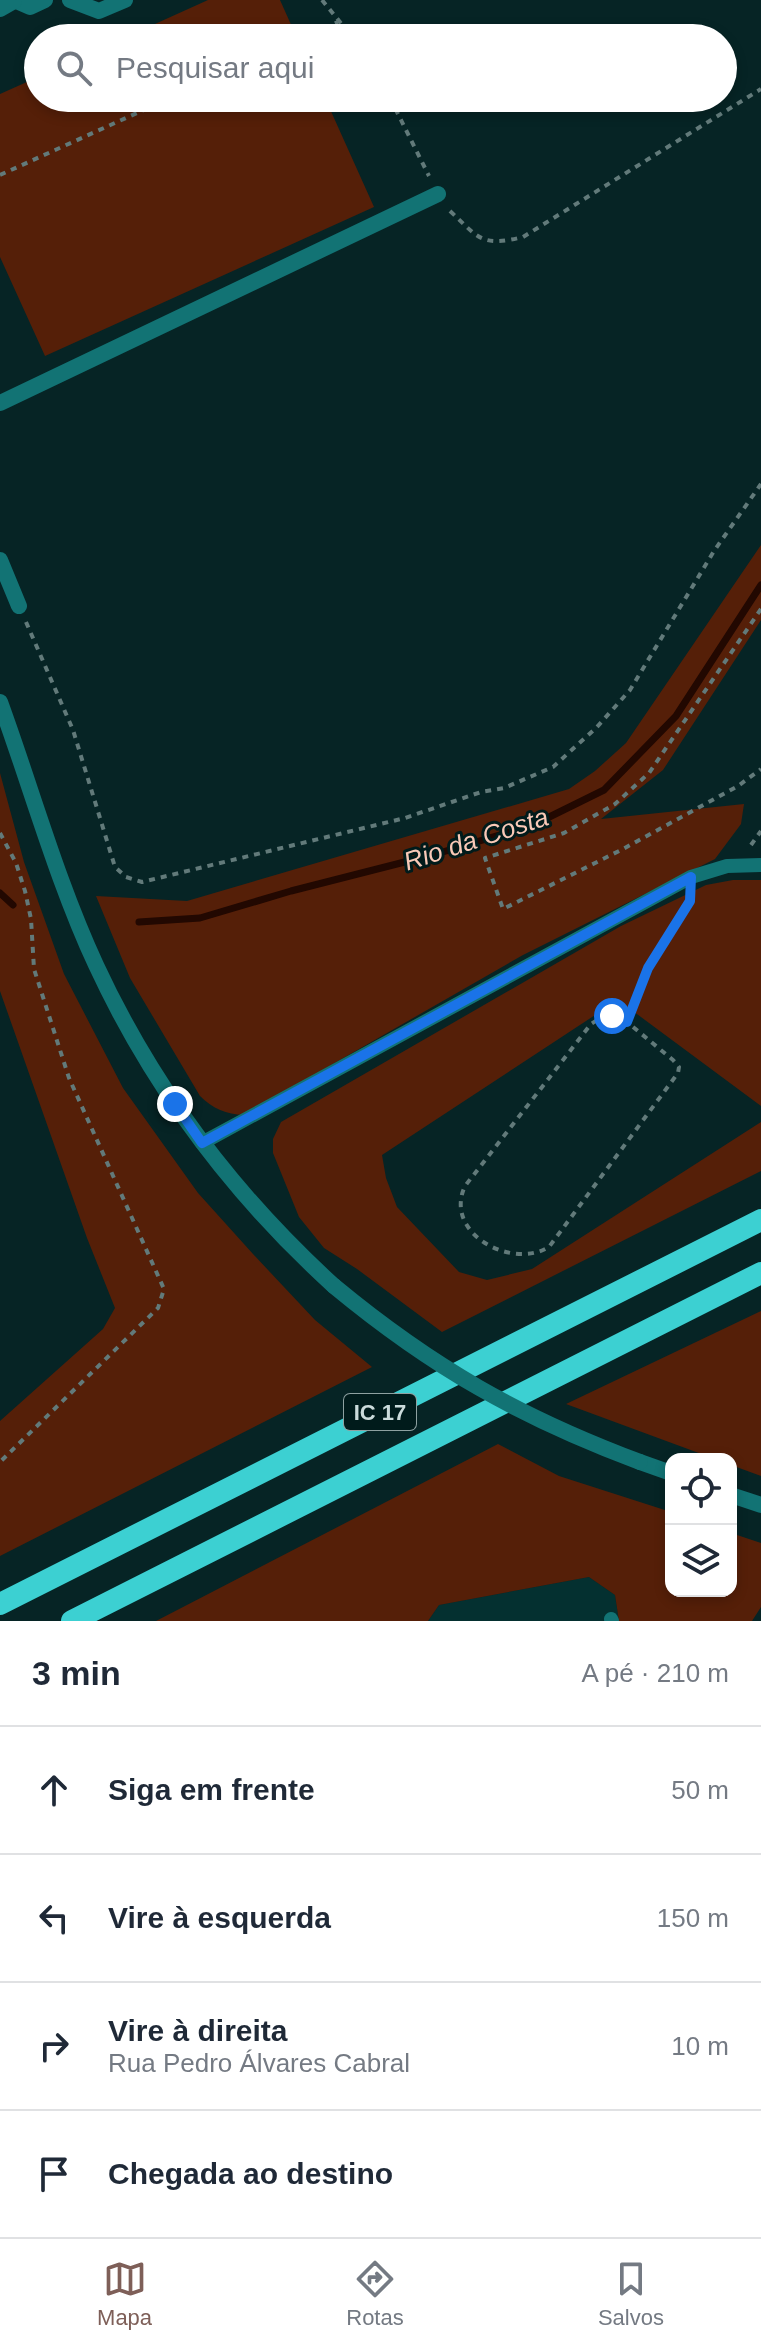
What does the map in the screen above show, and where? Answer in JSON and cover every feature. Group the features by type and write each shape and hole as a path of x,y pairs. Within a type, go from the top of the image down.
{"highway":[{"name":"IC 17","path":"0,1604 761,1220"},
{"name":"IC 17","path":"72,1621 761,1273"}],"street":[{"path":"0,9 14,0 30,7 45,0"},
{"path":"70,0 99,11 125,0"},
{"path":"0,403 438,194"},
{"path":"0,560 19,606"},
{"path":"0,702 64,884 96,964 148,1064 202,1143 245,1198 334,1286 409,1345 479,1390 561,1431 665,1471"},
{"path":"737,1497 761,1505"}],"lane":[{"path":"202,1143 691,877 727,866 761,865"}],"path":[{"path":"322,0 338,22 334,24"},
{"path":"737,104 761,89"},
{"path":"0,175 139,112"},
{"path":"397,112 443,205 477,237 497,243 523,237 724,112"},
{"path":"19,606 73,730 115,867 126,877 142,882 405,818 481,792 504,788 553,767 597,727 630,690 714,551 761,484"},
{"path":"761,609 649,773 615,804 564,833 485,858 503,909 687,814 738,786 761,769"},
{"path":"0,833 16,863 25,891 31,919 34,969 69,1078 164,1289 158,1308 0,1462"},
{"path":"627,1022 648,968 690,901 691,877"},
{"path":"612,1016 627,1022 673,1060 679,1067 678,1073 549,1247 534,1254 521,1255 483,1242 469,1231 463,1219 461,1198 465,1186 591,1024 602,1017 612,1016"}],"shaded area":[{"path":"208,0 280,0 291,24 155,24"},
{"path":"24,83 24,112 331,112 374,207 45,356 0,257 0,94"},
{"path":"761,545 761,620 663,770 601,819 744,804 741,824 715,859 523,955 244,1115 220,1110 200,1096 130,978 96,896 187,901 569,789 626,743"},
{"path":"0,773 24,862 64,974 123,1088 198,1193 315,1320 372,1367 0,1556 0,1421 103,1329 115,1308 87,1238 0,991"},
{"path":"733,880 761,880 761,1106 618,1000 382,1155 386,1178 397,1207 459,1272 487,1280 532,1269 761,1122 761,1171 442,1332 324,1248 299,1217 273,1153 273,1139 281,1122 621,926 706,885"},
{"path":"761,1311 761,1476 737,1467 737,1453 699,1453 566,1404"},
{"path":"498,1444 559,1476 665,1510 665,1597 737,1597 737,1535 761,1543 761,1607 752,1621 619,1621 615,1595 589,1577 439,1605 428,1621 156,1621"},
{"path":"589,1577 615,1595 619,1621 428,1621 439,1605"}],"waterway":[{"name":"Rio da Costa","path":"139,922 200,918 436,854 533,825 604,790 676,716 761,585"},
{"name":"Rio da Costa","path":"0,893 13,905"}],"route":[{"path":"175,1104 202,1143 691,877 690,901 648,968 627,1022 612,1016"}]}
